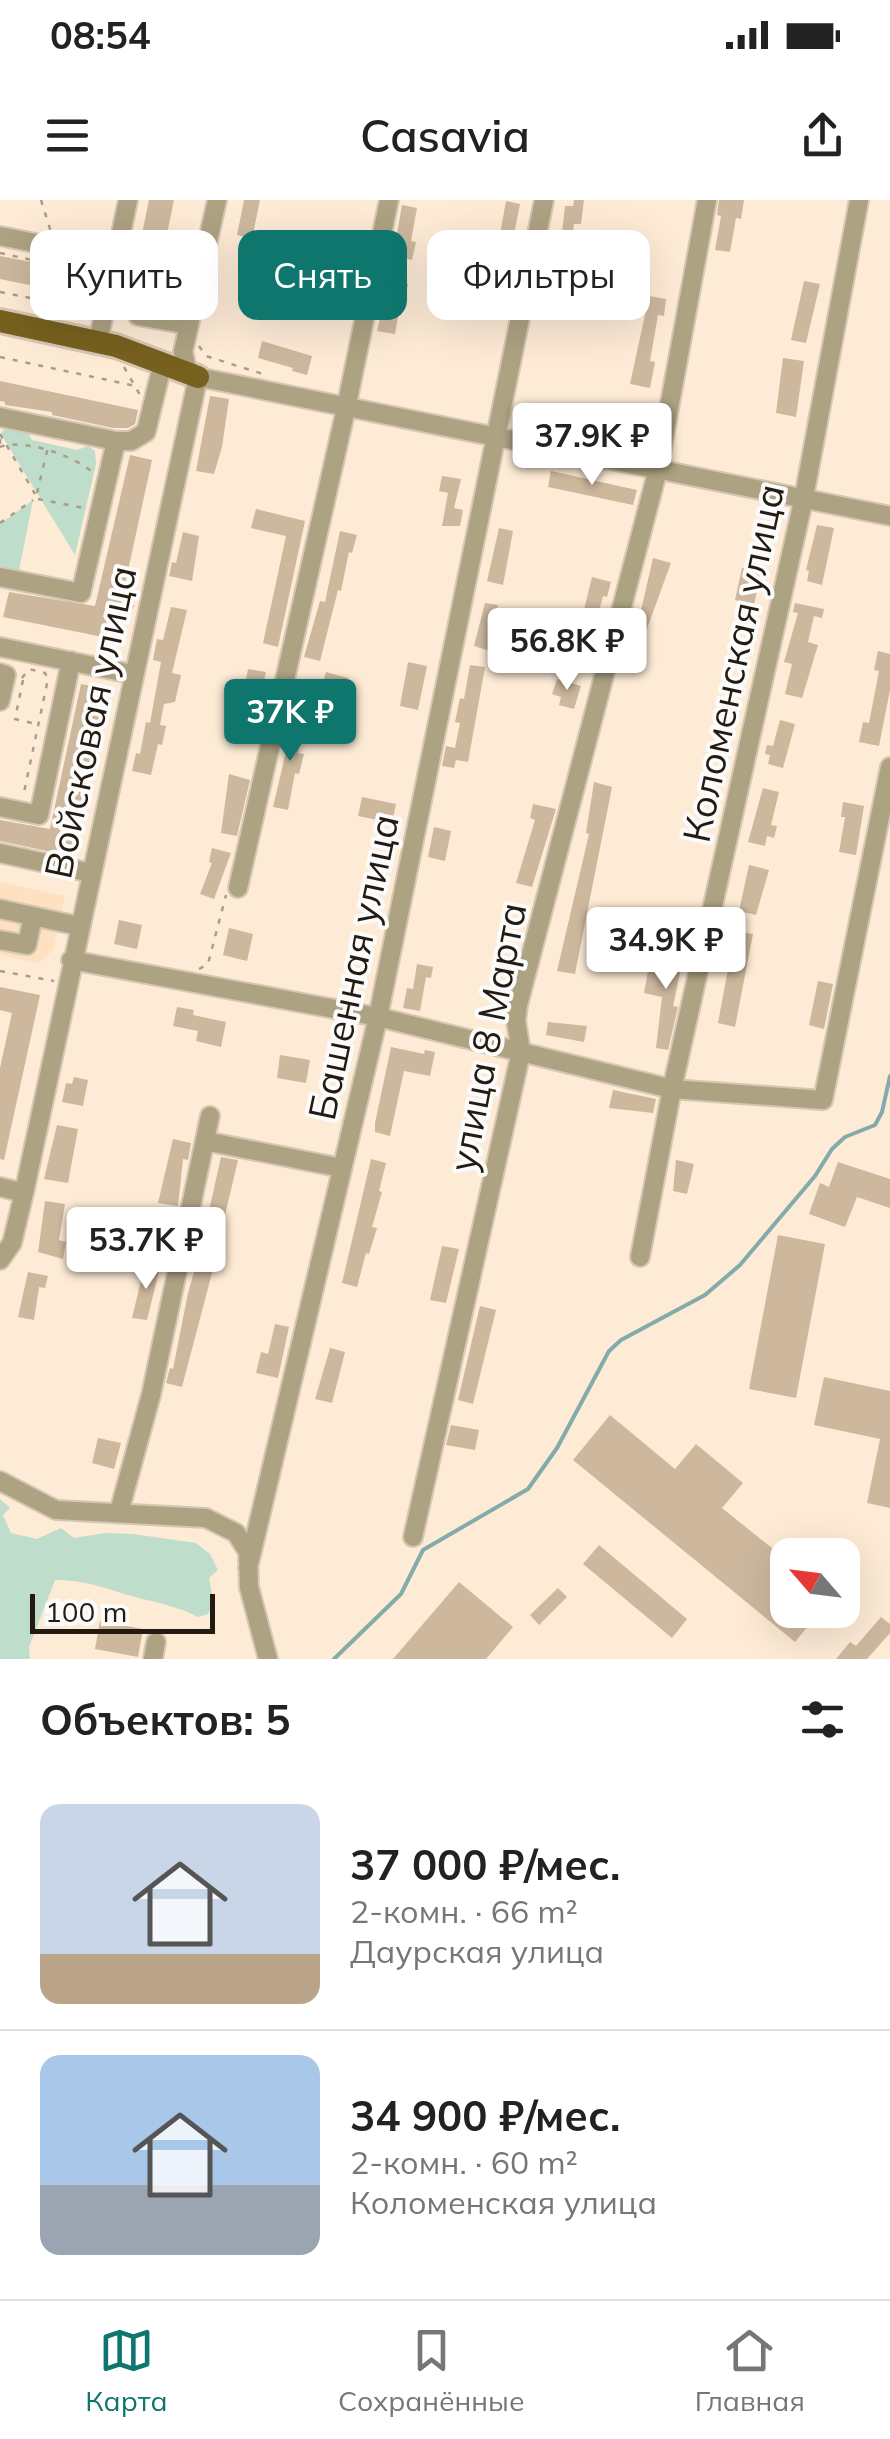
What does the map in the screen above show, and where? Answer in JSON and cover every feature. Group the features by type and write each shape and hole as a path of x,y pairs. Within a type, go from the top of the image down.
{"main road":[{"path":"0,321 167,357 198,376"}],"street":[{"path":"119,230 128,200"},
{"path":"0,417 116,441 131,441 146,432 167,357 189,326 217,200"},
{"path":"239,884 389,200"},
{"name":"Башенная улица","path":"248,1568 378,1016 544,200"},
{"name":"улица 8 Марта","path":"413,1537 521,1052 516,1021 518,1005 658,469 708,200"},
{"name":"Коломенская улица","path":"640,1256 672,1089 804,497 858,200"},
{"path":"0,236 30,242"},
{"path":"98,342 115,320"},
{"path":"151,320 189,326"},
{"path":"198,376 890,516"},
{"name":"Войсковая улица","path":"0,1260 12,1243 24,1193 198,376"},
{"path":"0,577 82,593 116,441"},
{"path":"0,647 132,674"},
{"path":"0,807 38,815 70,661"},
{"path":"0,673 6,674 0,702"},
{"path":"71,960 378,1016 672,1089 823,1100 890,767"},
{"path":"0,853 91,873"},
{"path":"0,909 79,926"},
{"path":"0,940 27,945 33,916"},
{"path":"119,1512 151,1396 210,1116"},
{"path":"204,1141 342,1168"},
{"path":"0,1187 24,1193"},
{"path":"0,1481 56,1510 184,1515 216,1522 236,1532 248,1552 256,1618 268,1659"}],"path":[{"path":"42,200 51,230"},
{"path":"0,254 30,260"},
{"path":"0,292 30,298"},
{"path":"0,357 143,388 140,382"},
{"path":"133,380 140,394"},
{"path":"1,442 22,443 91,461"},
{"path":"1,442 36,497 86,508"},
{"path":"0,523 36,497 49,443"},
{"path":"79,460 94,474"},
{"path":"70,661 104,646 140,596"},
{"path":"20,802 38,725 48,676 29,670 25,673 15,720 38,725"},
{"path":"197,970 208,964 218,916 228,891 239,884"},
{"path":"203,968 214,975"},
{"path":"0,971 55,982"}],"shaded area":[{"path":"0,882 65,896 53,950 39,963 0,955"}],"green space":[{"path":"6,426 28,432 32,440 77,450 88,446 95,451 96,464 75,555 1,434"},
{"path":"33,500 18,576 0,573 0,524"},
{"path":"0,1499 10,1508 3,1515 11,1533 37,1539 61,1528 74,1538 133,1534 196,1543 210,1554 218,1570 209,1578 214,1605 208,1614 198,1617 96,1586 55,1580 29,1647 30,1659 0,1659"}],"building":[{"path":"149,200 174,200 168,230 143,230"},
{"path":"244,200 260,200 254,230 238,230"},
{"path":"574,200 584,200 581,224 574,224 573,230 562,230 565,206 573,206"},
{"path":"719,200 744,200 741,219 736,218 730,252 715,250 721,216 717,215"},
{"path":"506,201 520,204 515,230 501,230"},
{"path":"402,205 417,208 412,260 407,259 407,230 398,230"},
{"path":"0,256 30,262 30,285 0,279"},
{"path":"804,281 820,284 806,343 791,340"},
{"path":"650,296 666,299 664,316 658,315 650,388 630,384 644,320 650,320"},
{"path":"380,320 397,320 395,334 377,331"},
{"path":"262,341 312,356 307,375 258,358"},
{"path":"783,358 804,361 796,417 776,413"},
{"path":"0,381 138,410 135,424 113,428 5,405 0,401"},
{"path":"210,396 229,399 214,474 196,471"},
{"path":"592,404 614,408 609,434 587,430"},
{"path":"130,455 152,460 118,617 108,615 103,637 3,617 9,592 95,606"},
{"path":"551,471 637,490 633,505 548,487"},
{"path":"442,476 461,479 454,508 463,510 460,526 442,526 448,493 439,491"},
{"path":"256,509 305,521 278,647 263,643 286,536 251,528"},
{"path":"817,525 834,528 822,585 807,581 806,570"},
{"path":"499,528 513,531 503,585 487,581"},
{"path":"340,531 357,535 320,661 304,657 320,601 325,602"},
{"path":"183,532 199,536 192,581 169,576"},
{"path":"653,558 671,563 645,634 632,630 635,618 639,619"},
{"path":"742,568 761,572 754,605 735,600"},
{"path":"592,577 611,582 593,634 579,630"},
{"path":"485,603 498,605 492,635 501,637 496,653 474,646"},
{"path":"795,603 824,609 822,618 814,616 808,642 818,645 802,698 785,694 792,664 784,662 798,613 793,612"},
{"path":"171,607 187,610 172,673 181,675 175,702 164,704 160,725 166,726 151,775 132,771 136,753 140,754 146,722 150,723 161,662 153,660 157,639 163,640"},
{"path":"878,651 890,654 890,690 879,746 859,742 863,722 869,723 879,671 874,670"},
{"path":"408,662 427,666 418,710 400,706"},
{"path":"470,665 485,667 468,762 456,760 454,768 442,766 446,746 455,748 460,723 455,722"},
{"path":"248,669 266,672 256,720 239,716"},
{"path":"326,672 348,678 342,701 319,695"},
{"path":"557,679 581,686 574,709 559,705 561,697 552,694"},
{"path":"81,684 106,689 70,856 0,841 0,820 50,829"},
{"path":"290,717 305,720 298,753 304,754 299,774 295,773 288,810 273,807 290,735"},
{"path":"780,720 795,724 783,768 768,764 770,755 765,754 767,745 773,746"},
{"path":"229,774 250,780 237,836 221,833"},
{"path":"594,782 612,787 575,974 557,971 589,834 586,833"},
{"path":"763,788 779,792 771,825 777,826 774,838 767,836 765,846 748,842"},
{"path":"362,797 396,804 392,823 358,816"},
{"path":"843,802 864,806 856,855 839,852 845,817 841,817"},
{"path":"533,804 556,809 532,887 516,883 535,820 530,818"},
{"path":"434,827 451,831 445,861 428,857"},
{"path":"212,848 231,853 214,899 200,894 212,863"},
{"path":"749,865 769,870 756,915 739,911"},
{"path":"119,920 142,925 137,949 114,944"},
{"path":"229,928 253,934 247,961 223,955"},
{"path":"735,931 753,934 735,1027 718,1023"},
{"path":"666,942 685,950 668,1050 656,1048 662,997 644,993 648,971 661,973"},
{"path":"417,964 433,967 431,978 426,977 420,1011 403,1008 407,988 413,989"},
{"path":"818,981 833,984 824,1029 809,1025"},
{"path":"0,987 40,995 4,1160 0,1159 0,1068 12,1013 0,1010"},
{"path":"177,1007 226,1022 221,1047 196,1041 198,1031 173,1026"},
{"path":"548,1022 587,1026 584,1042 546,1035"},
{"path":"391,1047 424,1054 425,1050 435,1052 430,1076 404,1071 390,1136 375,1132 375,1123"},
{"path":"280,1055 310,1060 306,1083 277,1078"},
{"path":"74,1077 88,1080 83,1106 62,1102 66,1083 72,1084"},
{"path":"613,1090 656,1099 653,1113 609,1108"},
{"path":"57,1125 78,1129 68,1183 44,1179"},
{"path":"173,1139 191,1143 188,1160 183,1159 178,1206 158,1203"},
{"path":"221,1157 238,1160 225,1215 209,1211"},
{"path":"371,1159 386,1163 372,1227 377,1228 357,1287 342,1283"},
{"path":"676,1160 694,1164 687,1194 673,1191"},
{"path":"838,1162 890,1179 890,1208 857,1197 845,1227 809,1214 820,1183 829,1187"},
{"path":"45,1201 65,1204 59,1240 66,1242 63,1259 38,1252"},
{"path":"206,1231 222,1235 182,1387 166,1383 170,1368 173,1369 188,1293"},
{"path":"778,1235 825,1244 796,1398 749,1389"},
{"path":"442,1246 459,1249 446,1303 430,1300"},
{"path":"145,1264 160,1267 147,1320 132,1318"},
{"path":"28,1272 48,1276 45,1288 39,1287 34,1320 18,1317"},
{"path":"480,1306 496,1310 473,1404 458,1400"},
{"path":"275,1324 289,1327 278,1378 256,1373 261,1352 268,1354"},
{"path":"330,1348 345,1352 332,1403 315,1399"},
{"path":"824,1377 890,1391 890,1508 867,1503 880,1439 814,1425"},
{"path":"610,1415 675,1469 696,1444 743,1483 722,1508 770,1547 770,1622 573,1460"},
{"path":"451,1425 479,1430 475,1450 446,1445"},
{"path":"98,1438 121,1443 114,1469 92,1463"},
{"path":"599,1545 687,1619 672,1638 583,1564"},
{"path":"459,1582 513,1627 486,1659 393,1659"},
{"path":"558,1588 567,1597 539,1625 530,1615"},
{"path":"881,1617 890,1624 890,1633 867,1659 836,1659 850,1642 856,1646"},
{"path":"100,1621 143,1629 138,1657 95,1649"},
{"path":"778,1628 806,1628 795,1642"}],"waterway":[{"path":"334,1659 401,1594 423,1550 528,1489 557,1448 609,1351 621,1340 705,1295 740,1265 815,1176 832,1149 845,1137 875,1125 890,1076"}]}
